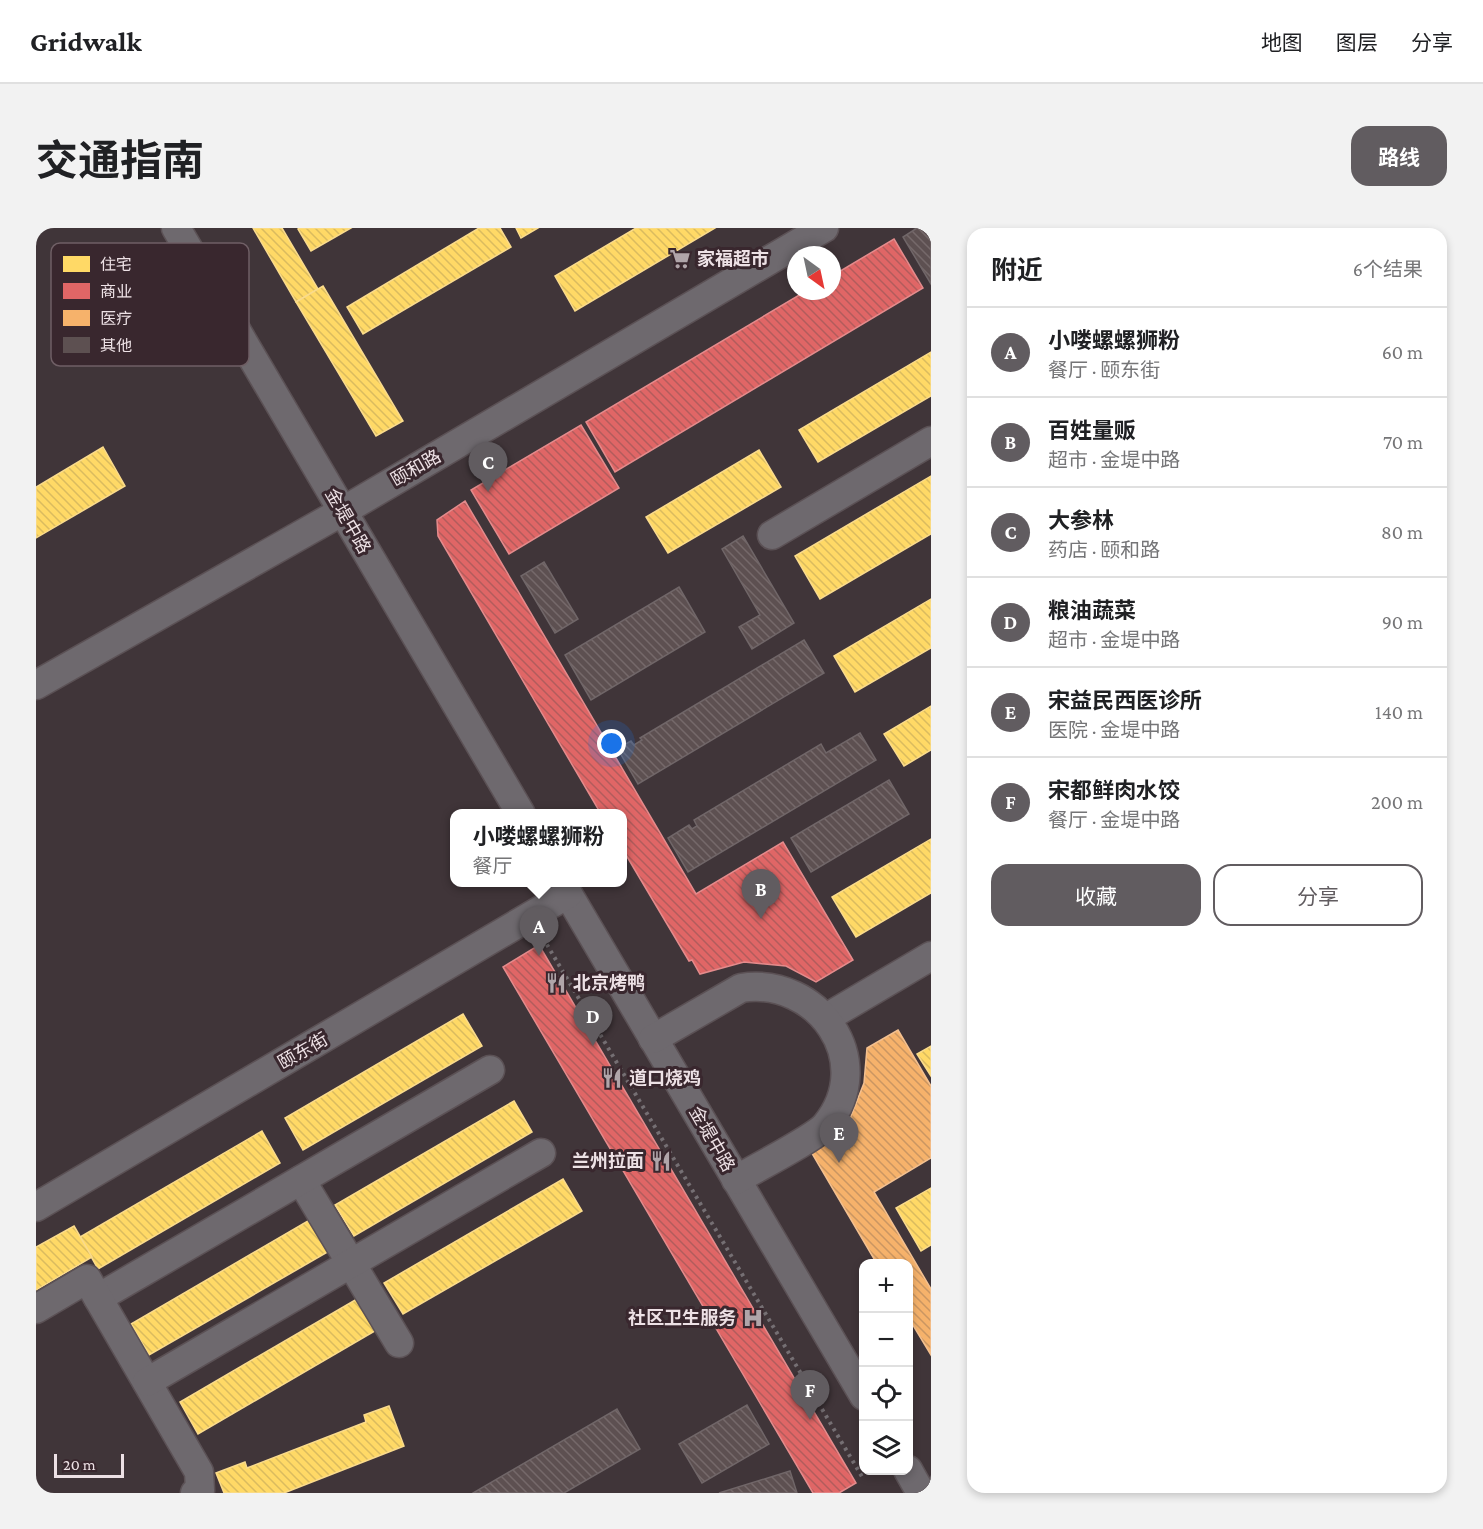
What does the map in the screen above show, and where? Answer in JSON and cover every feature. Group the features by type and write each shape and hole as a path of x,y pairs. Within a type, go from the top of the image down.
{"street":[{"name":"金堤中路","path":"176,228 185,243"},
{"name":"颐和路","path":"36,685 343,511 824,228"},
{"name":"金堤中路","path":"249,352 519,809"},
{"path":"772,535 931,441"},
{"name":"金堤中路","path":"565,888 859,1388"},
{"name":"颐东街","path":"36,1207 565,888"},
{"path":"826,1018 931,956"},
{"path":"654,1039 741,988 754,986 770,987 794,994 814,1006 826,1018 841,1048 844,1064 844,1081 834,1113 824,1127 736,1180"},
{"path":"98,1298 490,1070"},
{"path":"147,1382 541,1153"},
{"path":"301,1180 399,1343"},
{"path":"36,1309 87,1279 199,1472 201,1490 195,1493"},
{"path":"911,1475 921,1493"}],"path":[{"path":"543,938 864,1480"}],"building: 住宅":[{"path":"253,228 282,228 318,289 296,302"},
{"path":"351,228 311,251 298,229"},
{"path":"479,228 500,228 511,247 363,334 347,307"},
{"path":"516,228 538,228 521,238"},
{"path":"636,228 715,228 575,311 555,276"},
{"path":"323,286 403,421 376,436 296,302"},
{"path":"931,352 931,396 818,462 799,430"},
{"path":"103,447 125,486 36,538 36,487"},
{"path":"759,450 781,487 668,553 646,517"},
{"path":"931,476 931,534 820,599 795,556"},
{"path":"931,599 931,648 855,692 834,656"},
{"path":"931,706 931,750 904,766 884,734"},
{"path":"931,839 931,893 856,937 832,897"},
{"path":"463,1014 482,1046 303,1150 285,1118"},
{"path":"931,1046 931,1076 917,1054"},
{"path":"514,1101 532,1132 354,1236 335,1205"},
{"path":"262,1131 280,1163 98,1269 80,1237"},
{"path":"563,1179 582,1211 403,1314 384,1283"},
{"path":"931,1188 931,1245 921,1251 896,1208"},
{"path":"313,1218 331,1250 149,1355 131,1324"},
{"path":"74,1226 92,1257 36,1290 36,1247"},
{"path":"362,1296 380,1328 198,1434 180,1402"},
{"path":"389,1406 404,1446 284,1493 224,1493 216,1473 245,1462 247,1468 366,1422 364,1415"}],"building: 商业":[{"path":"894,239 923,288 615,472 586,422 791,300 841,300 841,271"},
{"path":"581,425 619,488 509,554 471,490"},
{"path":"465,501 696,894 783,842 853,960 816,982 786,966 744,962 700,974 692,960 689,961 627,857 627,809 598,809 438,536 437,520"},
{"path":"539,945 856,1483 839,1493 813,1493 503,967"}],"building: 医疗":[{"path":"898,1030 931,1086 931,1158 874,1192 931,1289 931,1355 913,1325 913,1259 874,1259 810,1150 842,1129 849,1121 864,1083 867,1048"}],"building: 其他":[{"path":"917,228 931,228 931,284 903,237"},
{"path":"743,536 794,623 752,649 739,627 760,615 722,549"},
{"path":"544,562 578,619 555,633 521,576"},
{"path":"679,587 705,632 591,700 565,655"},
{"path":"804,640 824,673 638,784 620,753 623,752 620,747 631,741 634,745 642,740 640,738"},
{"path":"860,733 876,760 688,872 668,838 689,825 692,829 697,826 694,820 821,744 826,753"},
{"path":"889,780 909,814 811,872 791,838"},
{"path":"747,1405 769,1444 702,1483 679,1444"},
{"path":"617,1409 640,1449 564,1493 473,1493"},
{"path":"790,1471 797,1493 719,1493"}],"place":[{"name":"家福超市","path":"680,259"},
{"name":"大参林","path":"488,492"},
{"name":"百姓量贩","path":"761,919"},
{"name":"小喽螺螺狮粉","path":"539,956"},
{"name":"北京烤鸭","path":"556,983"},
{"name":"粮油蔬菜","path":"593,1046"},
{"name":"道口烧鸡","path":"612,1078"},
{"name":"兰州拉面","path":"661,1161"},
{"name":"宋益民西医诊所","path":"839,1163"},
{"name":"社区卫生服务","path":"753,1318"},
{"name":"宋都鲜肉水饺","path":"810,1420"}]}
